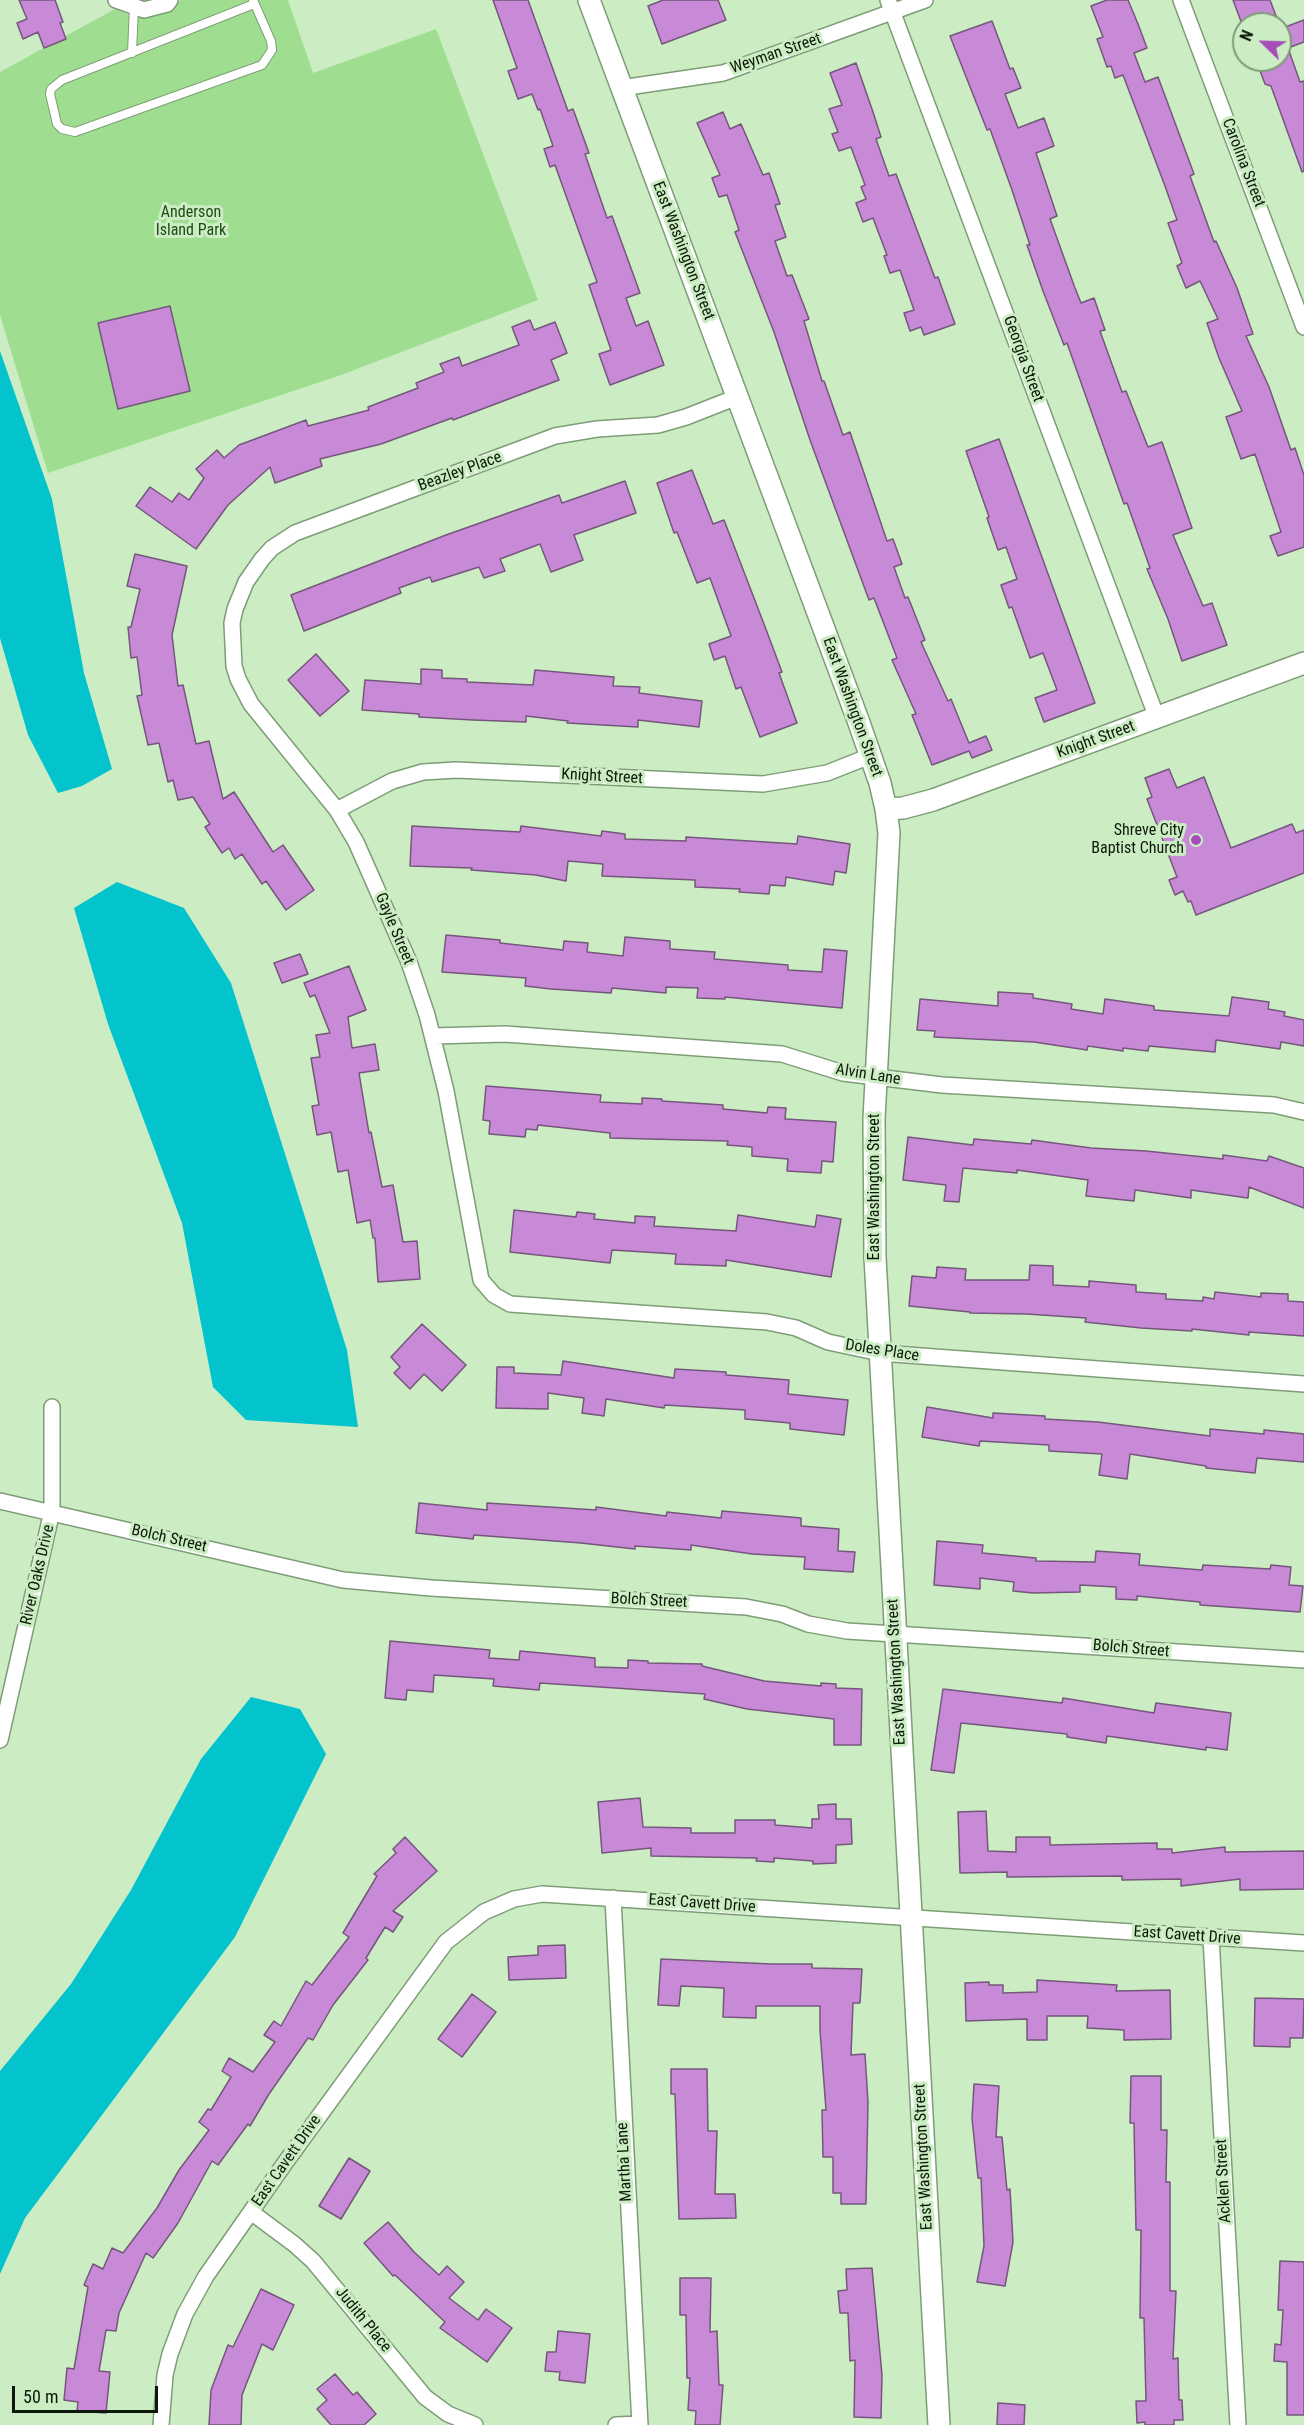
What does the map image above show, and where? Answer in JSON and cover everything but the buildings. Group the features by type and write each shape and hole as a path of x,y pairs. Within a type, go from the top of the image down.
{"street":[{"path":"116,0 144,10 167,4 170,0"},
{"name":"East Washington Street","path":"589,0 870,756 886,809 889,833 876,1077 875,1257 939,2425"},
{"name":"Weyman Street","path":"621,88 723,73 891,6 924,0"},
{"name":"Carolina Street","path":"1181,0 1304,327"},
{"name":"Georgia Street","path":"891,6 1157,718"},
{"name":"Beazley Place","path":"232,623 239,596 246,582 272,548 296,533 555,436 597,429 658,425 686,417 737,397"},
{"name":"Gayle Street","path":"232,623 234,666 251,704 337,810 356,842 409,962 433,1036 446,1091 479,1272"},
{"name":"Knight Street","path":"886,809 903,808 933,800 1304,663"},
{"name":"Knight Street","path":"337,810 392,781 423,772 456,770 763,784 828,773 870,756"},
{"name":"Alvin Lane","path":"433,1036 505,1035 782,1054 843,1073 942,1085 1274,1105 1304,1112"},
{"name":"Doles Place","path":"479,1272 481,1280 494,1295 510,1304 767,1322 796,1328 828,1342 880,1353 1304,1384"},
{"name":"River Oaks Drive","path":"0,1740 52,1511 52,1407"},
{"name":"Bolch Street","path":"0,1501 52,1511 343,1580 431,1588 746,1607 782,1614 808,1624 847,1631 1304,1660"},
{"name":"East Cavett Drive","path":"161,2425 165,2375 170,2354 185,2314 206,2276 446,1942 484,1912 514,1899 542,1894 1304,1943"},
{"name":"Martha Lane","path":"612,1898 640,2425"},
{"name":"Acklen Street","path":"1211,1938 1238,2425"},
{"name":"Judith Place","path":"250,2212 313,2261 425,2397 448,2414 475,2425"},
{"path":"616,2425 640,2425"}],"lane":[{"path":"253,2 271,41 272,50 262,65 75,132 62,129 57,124 50,94 51,89 62,80 253,2"},
{"path":"132,52 134,7"}],"green space":[{"name":"Anderson Island Park","path":"181,0 288,0 313,73 436,29 538,300 341,375 48,473 0,315 0,72 115,9 128,15 149,15 166,11"}],"water":[{"path":"0,351 52,499 84,673 112,769 82,786 58,793 28,735 0,638"},
{"path":"117,882 184,908 231,983 347,1350 358,1427 246,1420 213,1387 182,1223 108,1024 74,908"},
{"path":"251,1697 300,1709 326,1754 235,1937 25,2218 0,2274 0,2071 71,1984 131,1890 201,1759"}],"place":[{"name":"Shreve City Baptist Church","path":"1196,840"}]}
